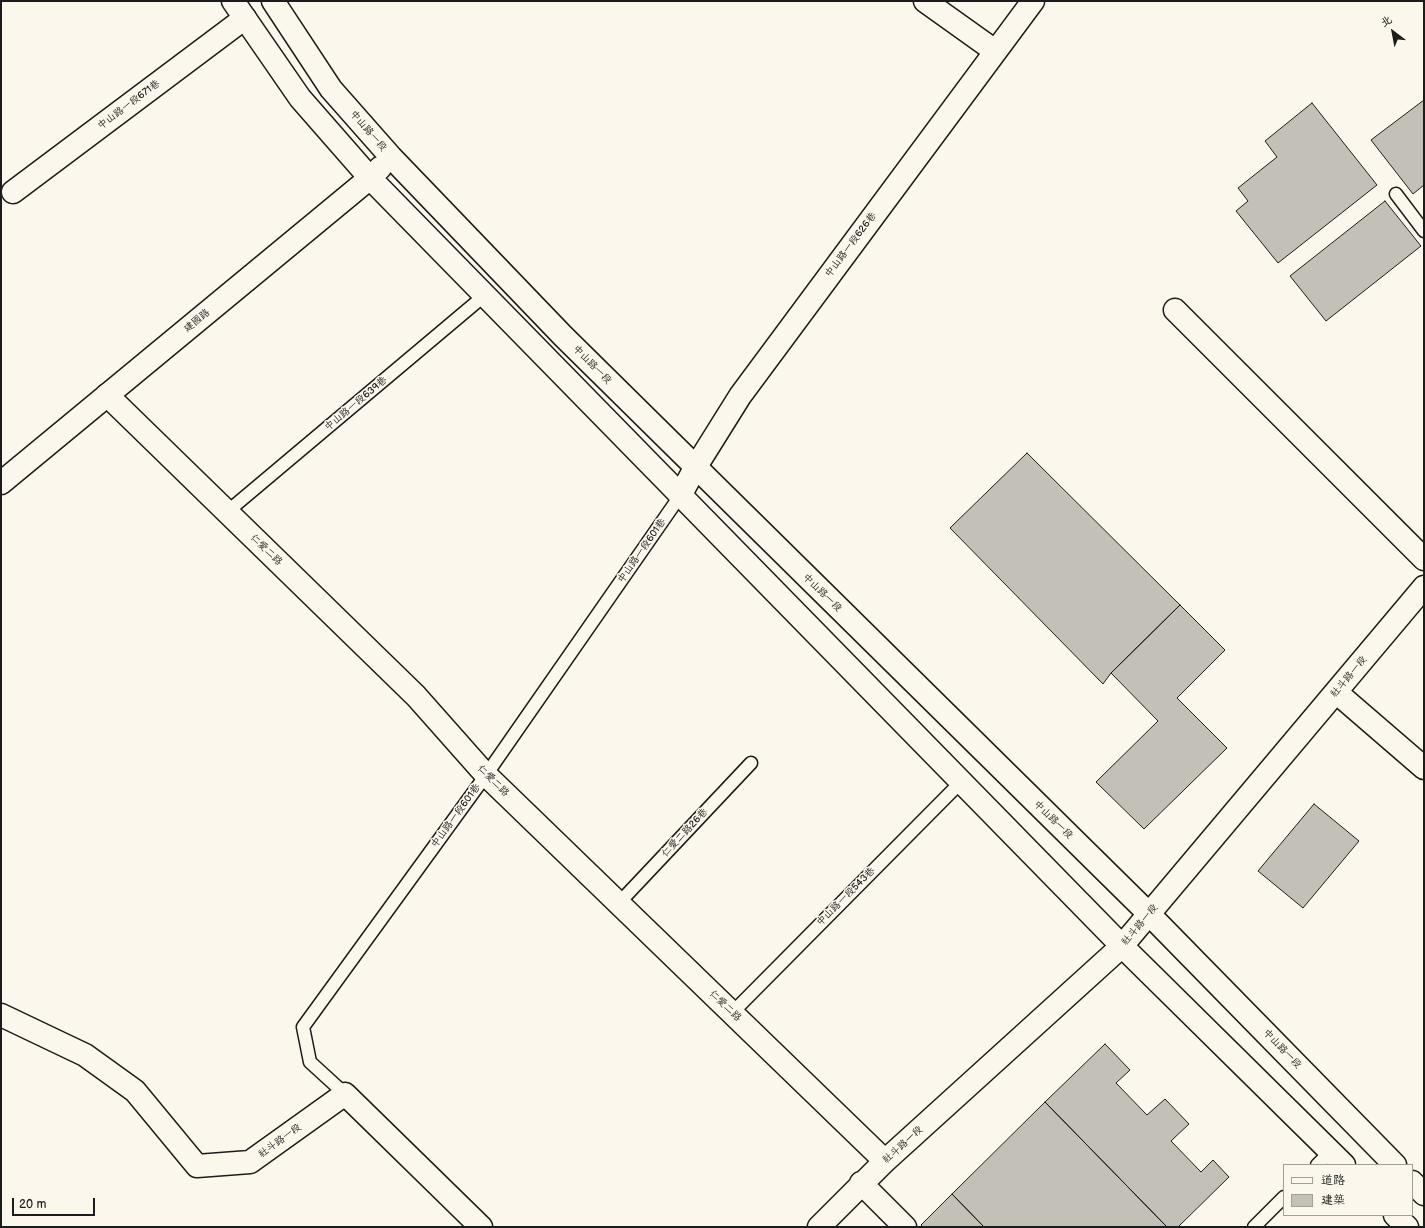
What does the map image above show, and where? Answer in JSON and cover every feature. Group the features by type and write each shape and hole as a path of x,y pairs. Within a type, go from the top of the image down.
{"street":[{"name":"中山路一段","path":"273,1 331,89 391,157 563,336 695,468 1149,914 1394,1164"},
{"path":"924,1 995,51"},
{"name":"中山路一段626巷","path":"680,496 695,468 740,396 1033,1"},
{"path":"239,10 300,98 370,178 1122,946 1330,1161"},
{"name":"中山路一段671巷","path":"13,192 239,10"},
{"name":"建國路","path":"1,483 370,178 391,157"},
{"path":"1175,310 1424,559"},
{"name":"仁愛二路","path":"107,395 416,696 486,775 885,1161"},
{"name":"社斗路一段","path":"819,1227 885,1161 1122,946 1424,587"},
{"path":"1336,692 1424,768"},
{"name":"社斗路一段","path":"1,1015 85,1055 135,1091 197,1166 250,1162 345,1094"},
{"path":"345,1094 481,1227"},
{"path":"862,1183 904,1227"},
{"path":"1413,1183 1424,1194"},
{"path":"1396,1216 1407,1227"}],"lane":[{"path":"1396,194 1424,231"},
{"name":"中山路一段639巷","path":"227,512 486,295"},
{"name":"中山路一段601巷","path":"345,1094 310,1062 304,1027 486,775 680,496"},
{"name":"仁愛二路26巷","path":"619,903 751,763"},
{"name":"中山路一段543巷","path":"732,1013 961,782"},
{"path":"1254,1227 1283,1198"}],"building":[{"path":"1424,100 1424,185 1413,194 1371,140"},
{"path":"1312,103 1377,185 1278,263 1236,211 1248,201 1238,188 1277,157 1265,141"},
{"path":"1385,201 1421,246 1326,321 1290,276"},
{"path":"1027,453 1180,605 1111,673 1103,684 950,528"},
{"path":"1180,605 1225,650 1177,698 1227,748 1144,829 1096,782 1158,721 1111,673"},
{"path":"1314,804 1359,841 1303,908 1258,871"},
{"path":"1105,1044 1130,1070 1116,1083 1147,1115 1165,1099 1189,1124 1171,1141 1201,1172 1213,1160 1229,1177 1178,1227 1167,1227 1045,1102"},
{"path":"1045,1102 1167,1227 984,1227 952,1194"},
{"path":"952,1194 984,1227 923,1227 921,1225"}]}
